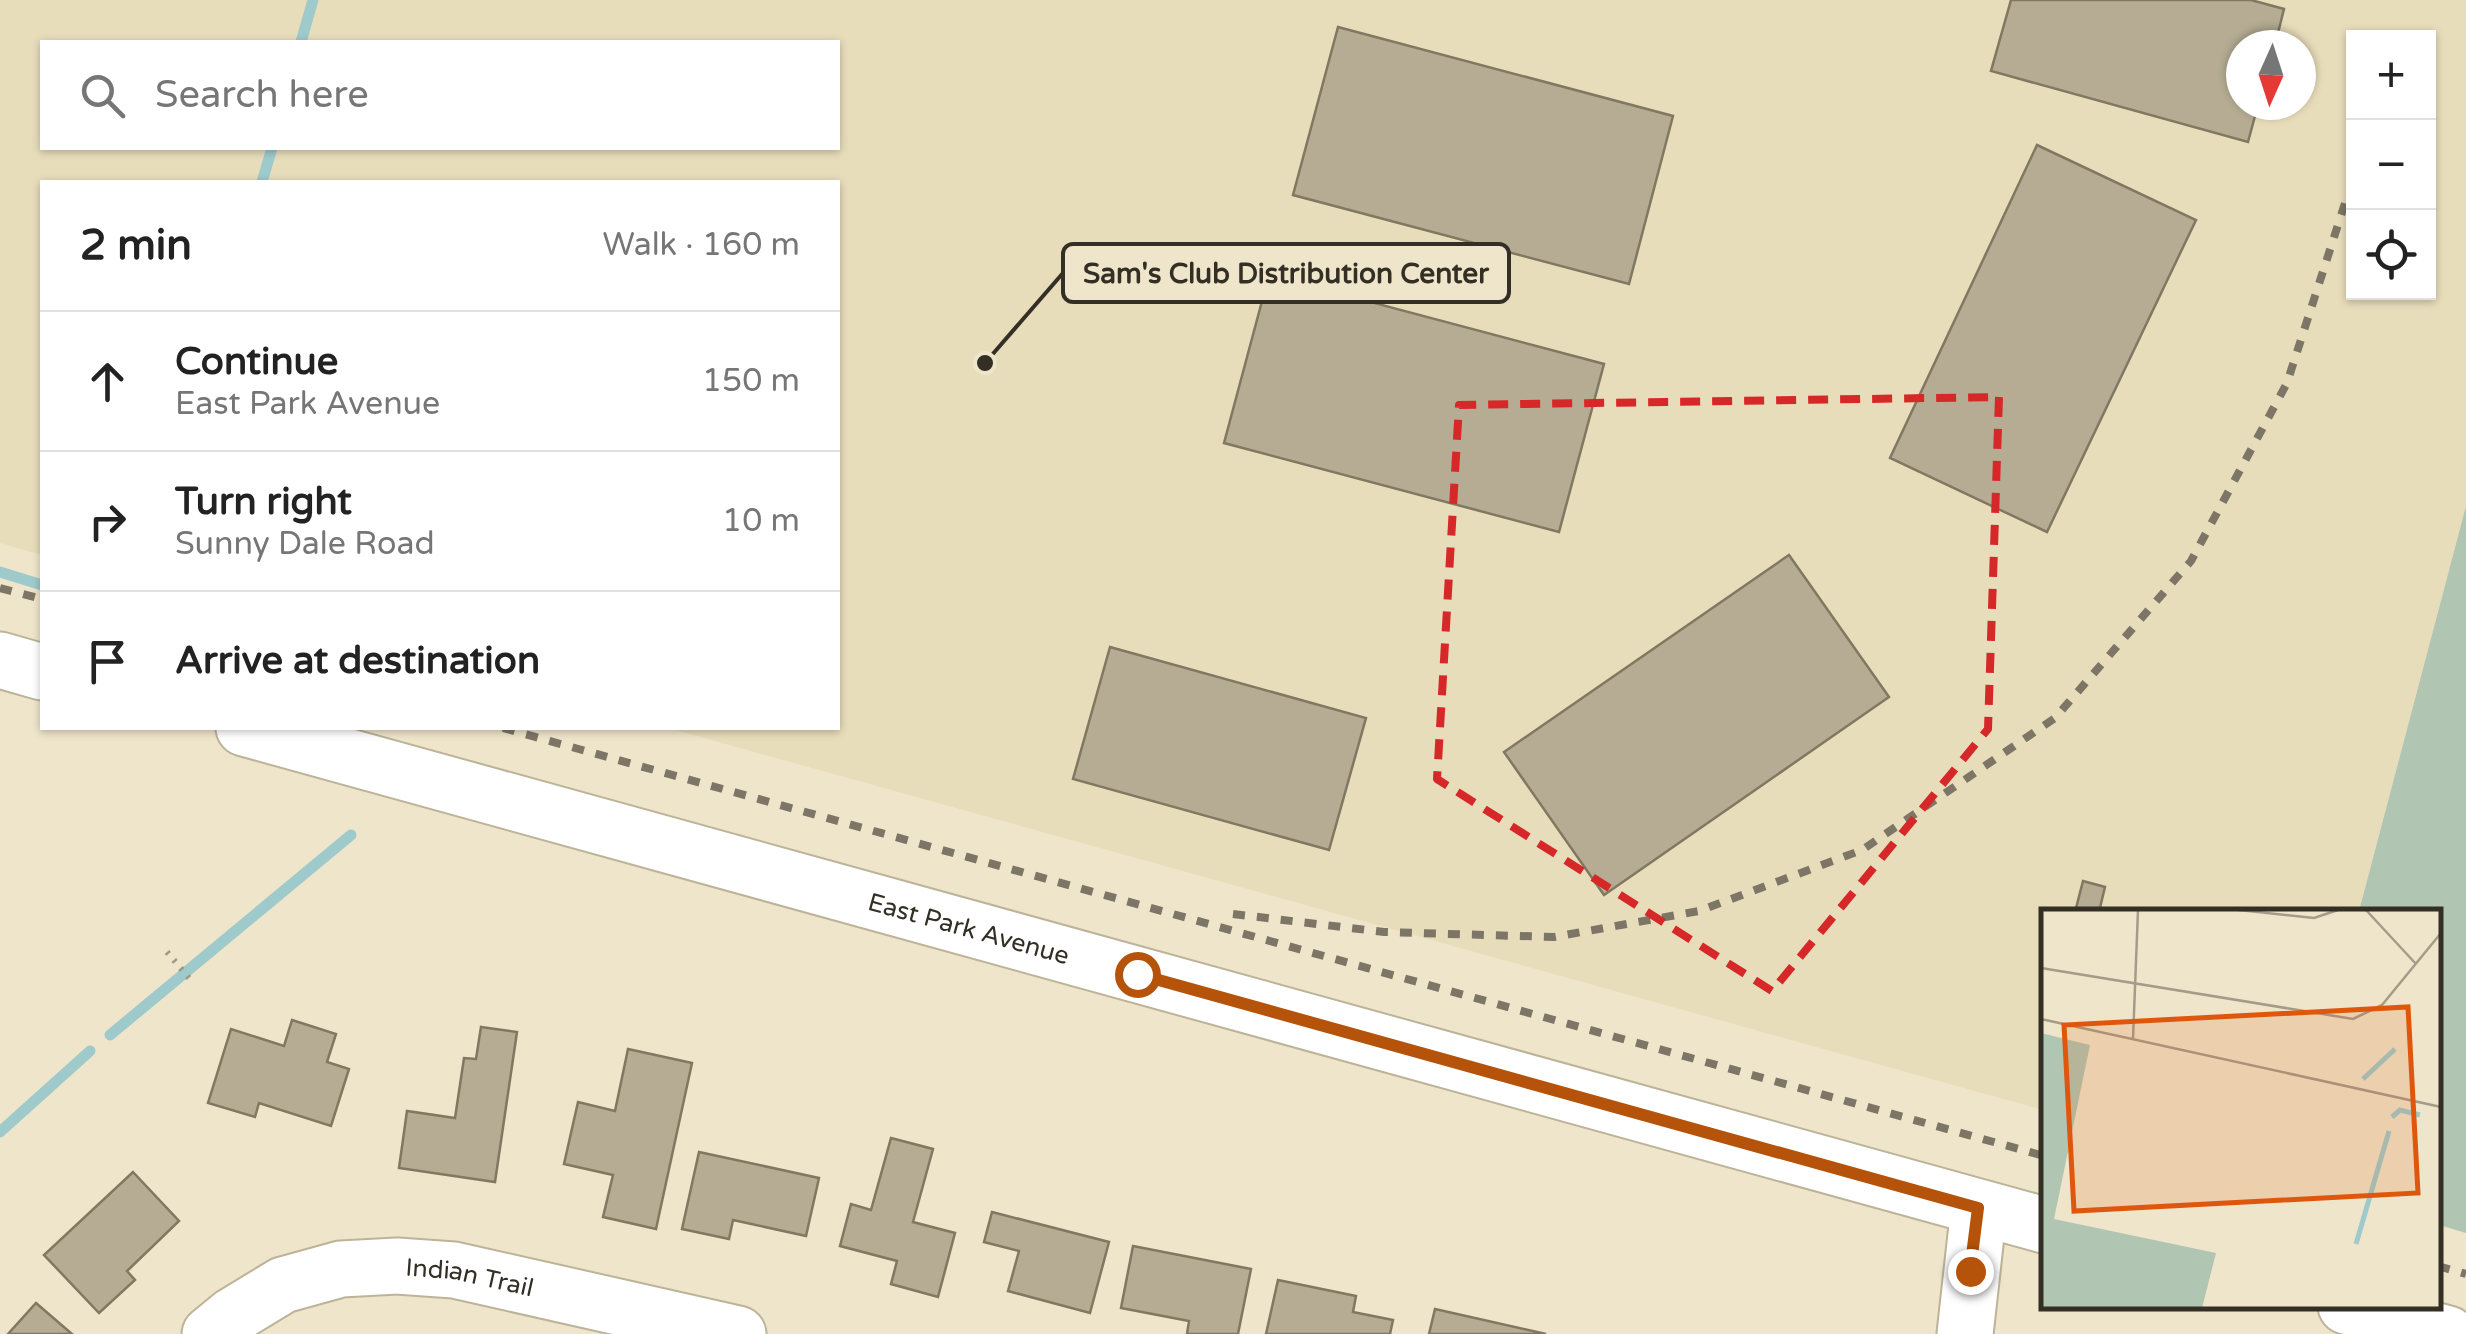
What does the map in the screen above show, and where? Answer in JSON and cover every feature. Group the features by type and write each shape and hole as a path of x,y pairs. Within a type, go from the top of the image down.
{"street":[{"path":"0,660 40,671"},
{"name":"East Park Avenue","path":"251,730 2041,1224"},
{"path":"1965,1334 1978,1208"},
{"name":"Indian Trail","path":"210,1334 283,1284 341,1269 398,1266 454,1270 738,1334"},
{"path":"2357,1309 2448,1334"}],"path":[{"path":"167,952 192,981"}],"highlighted area":[{"path":"1999,397 1988,729 1772,991 1437,779 1459,405"}],"shaded area":[{"path":"0,0 2466,0 2466,506 2360,909 2041,909 2041,1109 675,730 840,730 840,180 40,180 40,554 0,543"}],"green space":[{"path":"2466,506 2466,1233 2441,1226 2441,909 2360,909"}],"building":[{"path":"2011,0 2251,0 2284,9 2279,30 2226,30 2226,120 2254,120 2248,142 1991,71"},
{"path":"1338,27 1673,116 1629,284 1293,195"},
{"path":"2037,145 2196,220 2047,532 1890,458"},
{"path":"1269,275 1604,364 1559,532 1224,443"},
{"path":"1789,555 1889,697 1604,895 1504,752"},
{"path":"1110,647 1366,718 1329,850 1073,779"},
{"path":"2083,881 2105,887 2100,909 2076,909"},
{"path":"292,1020 336,1034 327,1062 349,1069 331,1126 259,1103 255,1117 208,1103 231,1029 284,1046"},
{"path":"481,1027 517,1032 495,1182 399,1168 407,1111 455,1118 464,1058 476,1059"},
{"path":"628,1049 692,1063 656,1229 603,1217 613,1175 564,1164 578,1102 615,1111"},
{"path":"891,1138 933,1149 913,1222 955,1233 938,1297 891,1284 897,1261 840,1246 851,1204 871,1210"},
{"path":"699,1152 819,1178 806,1236 733,1220 729,1239 682,1229"},
{"path":"133,1172 179,1221 127,1271 135,1280 99,1313 44,1255"},
{"path":"992,1212 1109,1242 1090,1313 1008,1291 1019,1251 984,1242"},
{"path":"1133,1246 1251,1269 1238,1334 1187,1334 1189,1321 1121,1308"},
{"path":"1278,1280 1356,1296 1353,1312 1393,1320 1390,1334 1266,1334"},
{"path":"36,1303 72,1334 8,1334"},
{"path":"1435,1309 1546,1334 1429,1334"}],"waterway":[{"path":"302,40 313,0"},
{"path":"263,180 271,150"},
{"path":"0,572 40,584"},
{"path":"110,1035 351,835"},
{"path":"0,1132 90,1051"}],"railway":[{"path":"1233,914 1384,932 1554,937 1699,911 1862,850 2055,718 2191,561 2287,383 2346,200"},
{"path":"0,588 40,598"},
{"path":"510,730 2041,1155"},
{"path":"2441,1267 2466,1274"}],"place":[{"name":"Sam's Club Distribution Center","path":"985,363"}],"route":[{"path":"1137,974 1978,1208 1970,1271"}]}
